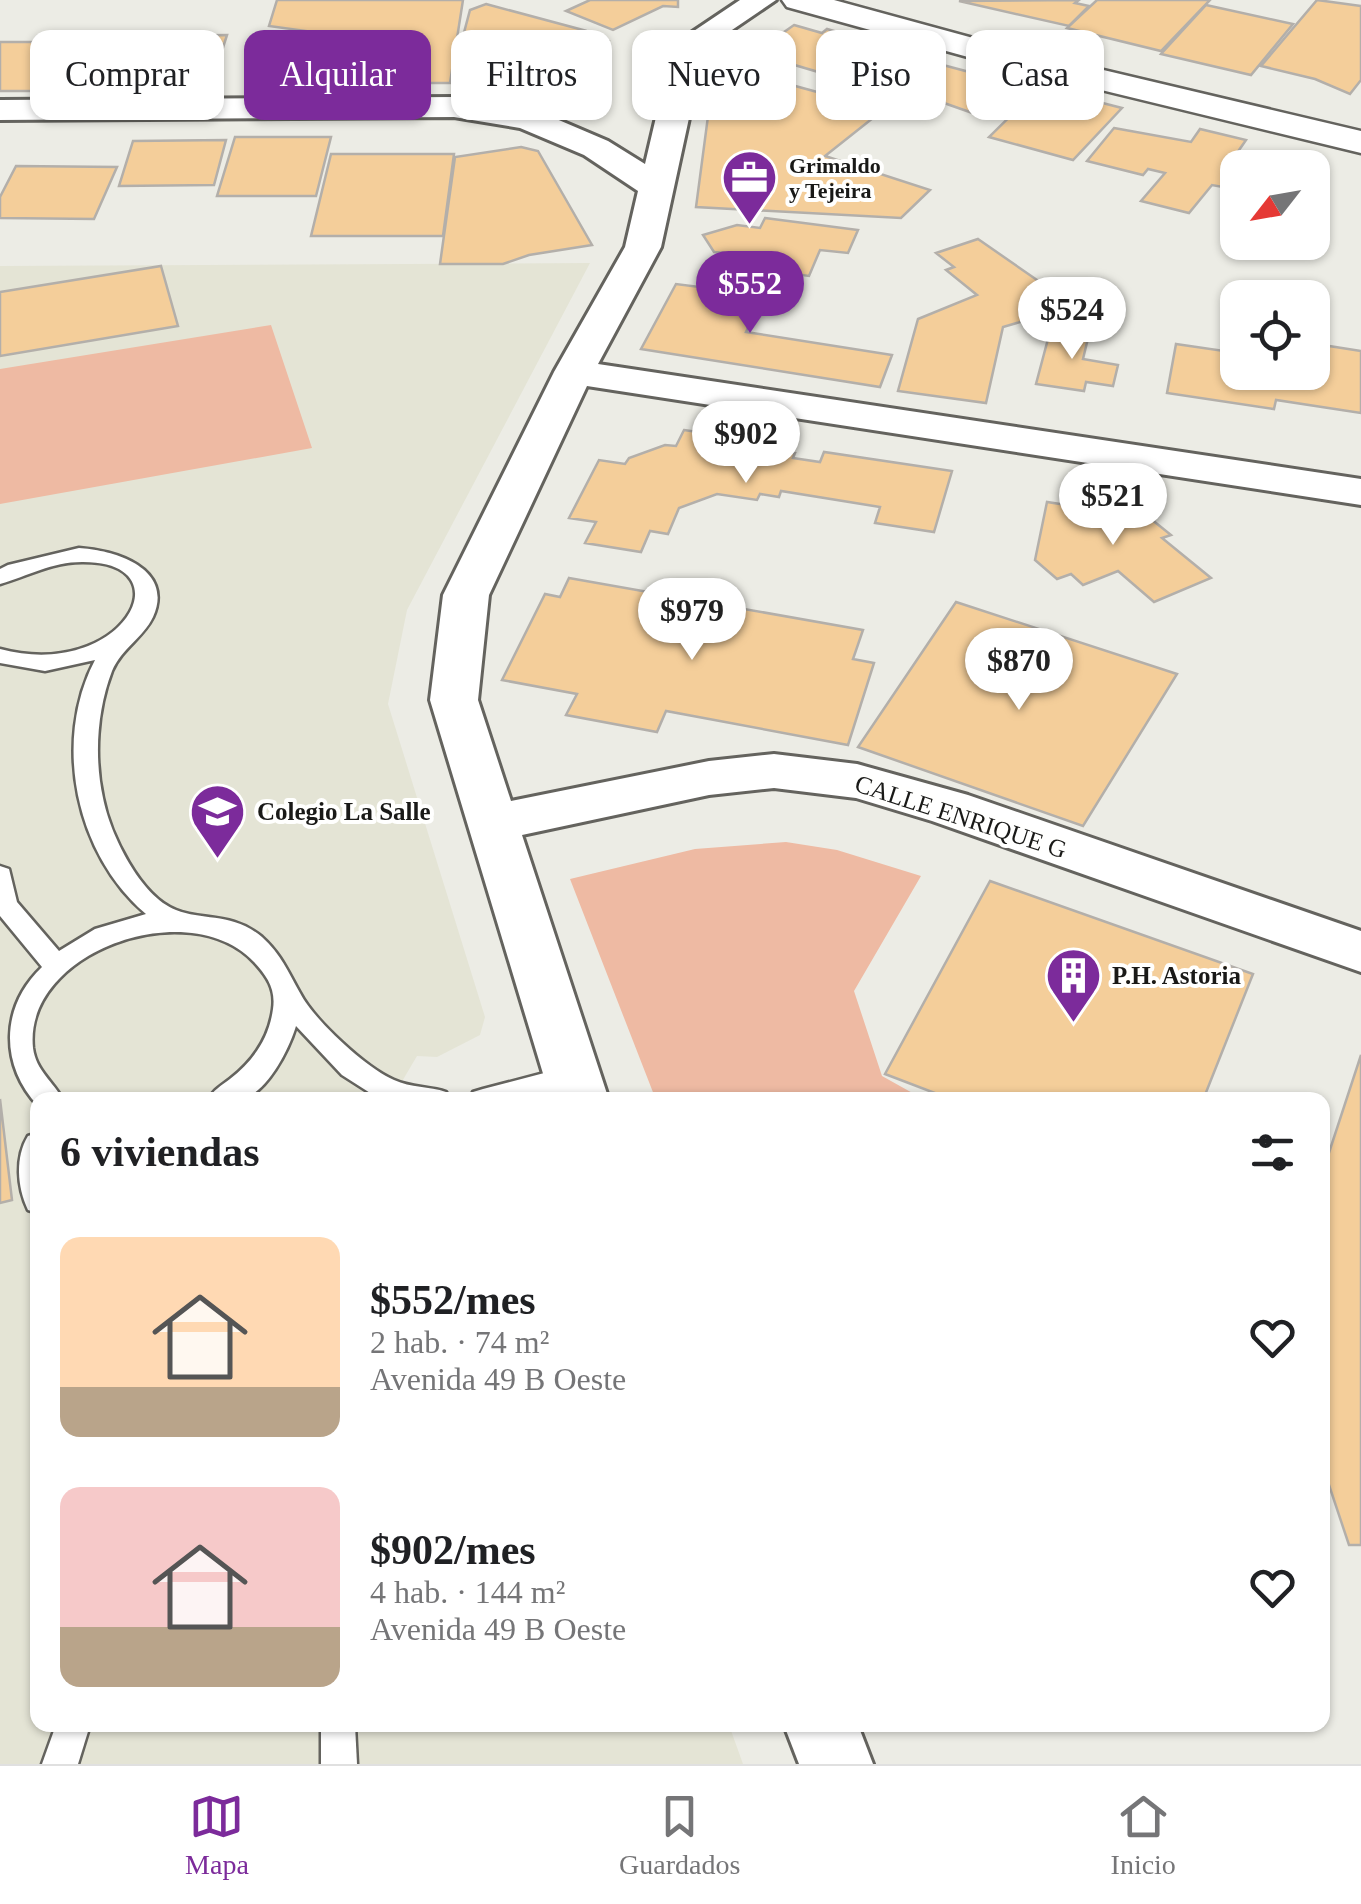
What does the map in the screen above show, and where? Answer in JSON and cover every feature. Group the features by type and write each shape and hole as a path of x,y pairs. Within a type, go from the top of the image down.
{"street":[{"path":"575,1088 454,700 466,595 574,372 642,247 689,45 762,0"},
{"path":"798,0 998,55 1360,136"},
{"path":"870,0 1084,55 1360,136"},
{"path":"0,110 454,108 528,119 599,150 658,188"},
{"path":"599,150 646,154 666,146"},
{"path":"574,372 1361,492"},
{"name":"CALLE ENRIQUE G","path":"490,824 710,778 774,771 857,780 950,808 1361,952"},
{"path":"824,1732 836,1764"}],"lane":[{"path":"0,656 28,663 59,663 90,655 116,642 134,626 145,608 146,590 137,575 120,563 98,556 71,554 6,569"},
{"path":"116,642 90,696 89,788 103,842 130,884 170,920"},
{"path":"0,875 5,905 56,966"},
{"path":"40,1092 20,1057 20,1026 32,995 56,966 89,942 128,926 170,920 208,923 240,934 266,954 290,1000 357,1076 390,1092"},
{"path":"234,1092 266,1062 281,1036 290,1000"},
{"path":"544,1092 575,1088"},
{"path":"60,1764 71,1732"},
{"path":"338,1732 340,1764"}],"shaded area":[{"name":"Colegio La Salle","path":"590,263 407,610 388,704 485,1017 480,1035 437,1057 417,1056 396,1092 30,1092 30,1732 732,1732 743,1764 0,1764 0,266"},
{"path":"271,325 312,448 0,504 0,369"},
{"path":"786,842 837,850 921,876 854,991 882,1076 911,1092 653,1092 570,879 695,849"}],"building":[{"path":"277,0 463,0 458,30 451,30 450,83 431,83 431,30 298,30 269,26"},
{"path":"590,0 678,0 678,7 663,6 613,30 566,11"},
{"path":"1079,0 1075,3 1089,6 1069,26 959,1"},
{"path":"1097,0 1210,0 1161,51 1104,37 1104,30 1067,28"},
{"path":"1317,0 1361,6 1361,80 1350,94 1315,79 1261,66"},
{"path":"486,4 583,30 465,30 470,10"},
{"path":"1206,5 1293,24 1251,75 1161,54"},
{"path":"794,25 816,31 816,71 796,65 796,30 787,30"},
{"path":"0,42 30,42 30,91 0,91"},
{"path":"946,66 966,71 966,111 946,104"},
{"path":"796,86 816,92 816,120 870,120 825,156 930,190 901,218 696,207 708,120 796,120"},
{"path":"1104,103 1122,108 1073,160 989,137 1006,120 1104,120"},
{"path":"1114,128 1191,142 1200,129 1246,140 1239,150 1220,150 1220,186 1212,185 1189,213 1141,201 1165,173 1148,169 1143,175 1087,161"},
{"path":"235,137 331,137 316,196 217,196"},
{"path":"226,140 214,185 119,186 133,141"},
{"path":"521,147 538,151 592,245 529,255 503,264 440,264 455,157"},
{"path":"331,154 454,154 443,236 311,236"},
{"path":"16,166 117,167 94,219 0,218 0,197"},
{"path":"765,218 858,230 848,253 820,250 809,276 722,264 727,253 714,252 703,235 737,225 760,228"},
{"path":"978,239 1037,280 1027,320 1003,327 986,403 898,391 918,319 977,295 946,270 954,267 936,253"},
{"path":"161,266 178,326 0,356 0,292"},
{"path":"713,277 768,285 746,332 892,355 880,387 641,349 676,284 707,288"},
{"path":"1052,324 1090,330 1083,359 1118,365 1113,386 1086,382 1084,391 1036,384"},
{"path":"1176,344 1220,350 1220,390 1330,390 1330,346 1361,351 1361,413 1276,400 1274,409 1167,393"},
{"path":"684,430 779,444 777,450 795,453 793,458 820,462 824,452 952,471 934,532 875,523 880,507 781,491 779,497 760,494 757,500 717,494 679,508 668,534 650,531 641,552 585,543 596,522 569,518 599,460 625,464 629,458 665,445 676,446"},
{"path":"1095,491 1123,495 1120,516 1127,522 1146,515 1171,535 1162,538 1211,578 1154,602 1118,571 1083,585 1071,574 1057,579 1035,560 1047,502 1092,509"},
{"path":"569,578 863,630 853,659 874,663 848,745 666,711 657,732 566,715 577,694 502,680 545,594 560,597"},
{"path":"956,602 1177,674 1083,826 858,747"},
{"name":"P.H. Astoria","path":"990,881 1253,974 1206,1092 932,1092 885,1074"},
{"path":"1361,1055 1361,1545 1349,1545 1330,1488 1330,1150"},
{"path":"0,1099 12,1200 0,1203"}],"place":[{"name":"Grimaldo y Tejeira","path":"750,227"},
{"name":"Colegio La Salle","path":"218,860"},
{"name":"P.H. Astoria","path":"1073,1024"}]}
